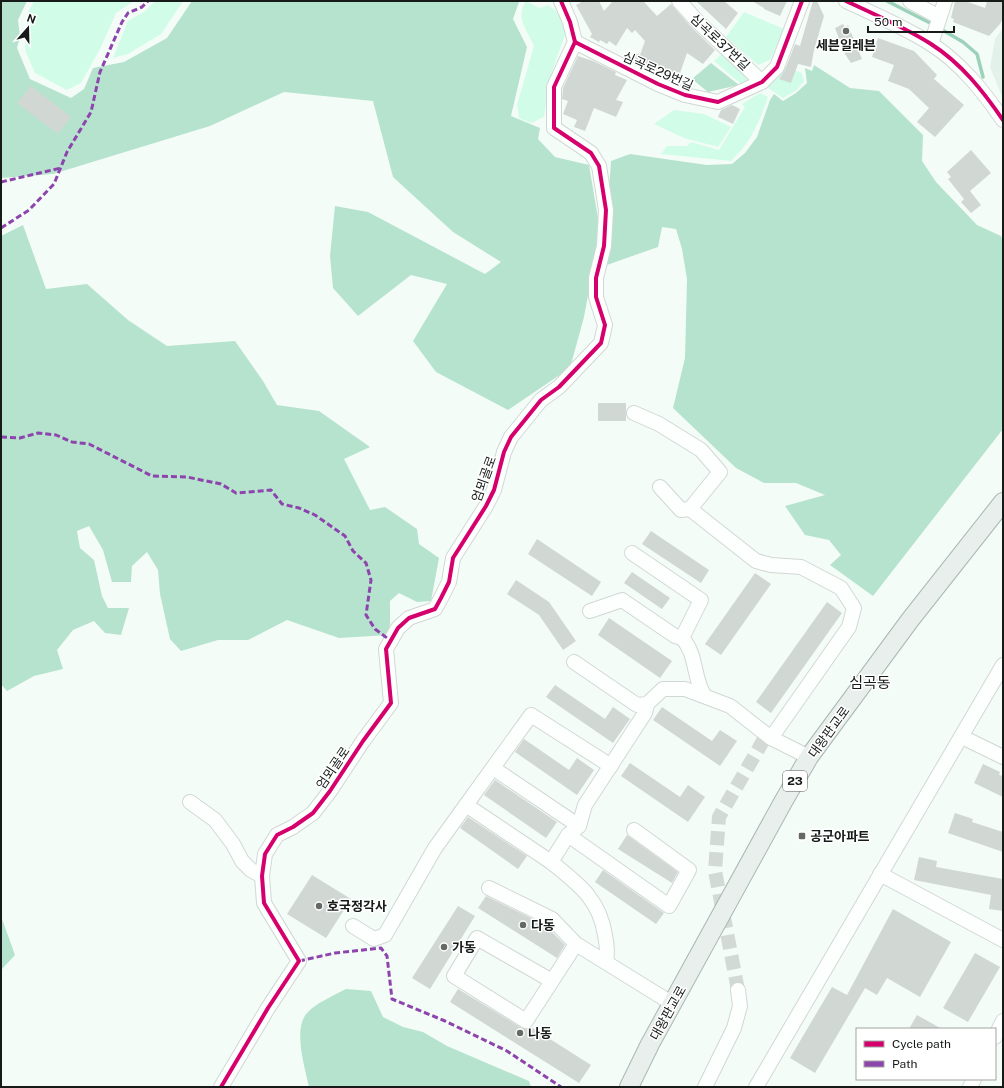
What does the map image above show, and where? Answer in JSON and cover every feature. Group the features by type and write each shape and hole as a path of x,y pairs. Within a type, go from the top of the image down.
{"main road":[{"name":"대왕판교로","path":"629,1087 783,802 809,757 910,620 1003,502"}],"street":[{"path":"561,1 570,22 574,42"},
{"name":"심곡로37번길","path":"679,1 698,22 762,82"},
{"name":"심곡로29번길","path":"574,42 658,84 685,95 718,102 762,82 777,67 802,1"},
{"path":"846,1 933,40 983,91 1003,120"},
{"path":"910,1 939,19"},
{"path":"933,40 944,1"},
{"name":"엄뫼골로","path":"221,1087 268,1008 299,961 264,903 262,876 265,854 277,835 293,827 312,813 330,791 363,741 392,703 386,649 398,628 409,618 435,609 449,582 453,558 486,506 494,490 504,452 511,436 541,400 559,387 601,344 605,325 596,297 596,278 604,246 606,210 599,166 591,153 554,128 554,87 574,42"},
{"path":"634,413 659,424 701,450 720,472 690,509"},
{"path":"660,487 681,510 690,509 756,561 771,565 801,567 841,588 854,608 849,627 771,738"},
{"path":"632,553 701,600 682,638"},
{"path":"590,612 622,600 675,636 682,638 690,646 700,688 704,695"},
{"path":"574,662 637,705 647,704"},
{"path":"756,1087 1003,665"},
{"path":"551,862 568,835 579,826 585,806 644,713 647,704 663,689 685,689 730,706 771,738 809,757"},
{"path":"353,926 374,939 385,935 435,848 531,715 611,766"},
{"path":"962,736 1003,757"},
{"path":"493,768 579,826"},
{"path":"190,802 215,820 233,844 242,861 251,870 262,876"},
{"path":"466,805 551,862 588,894 597,907 603,923 608,952 606,962"},
{"path":"568,835 669,906 689,870 634,830"},
{"path":"880,874 1003,940"},
{"path":"489,888 552,919 576,944 673,1004"},
{"path":"552,981 477,938 454,976 526,1021 552,981 576,944"},
{"path":"705,1087 734,1028 740,1006 738,990"},
{"path":"996,1035 1003,1021"}],"shaded area":[{"path":"1003,28 1003,99 990,67 995,39"}],"green space":[{"path":"1,1 27,1 18,20 20,37 17,48 30,79 71,98 84,89 93,68 124,62 167,38 192,1 518,1 519,2 513,19 527,47 511,116 540,128 538,139 555,157 589,165 600,230 584,317 570,368 508,410 436,372 413,341 447,284 411,275 358,316 333,288 330,256 335,206 368,212 485,274 501,262 453,232 393,177 373,101 284,92 210,126 53,174 1,178"},
{"path":"34,1 134,1 116,13 101,47 81,83 67,90 35,73 25,50 28,12"},
{"path":"155,1 183,1 161,34 128,54 113,58 128,21 145,11"},
{"path":"526,1 539,8 548,5 557,12 566,32 550,77 544,117 531,123 519,118 517,105 534,46 523,24 522,13"},
{"path":"744,12 784,29 770,60 758,65 726,37"},
{"path":"721,54 752,79 741,84 714,61"},
{"path":"711,63 739,85 708,92 692,79"},
{"path":"814,65 850,88 879,91 923,135 922,161 936,182 977,225 1001,236 1003,241 1003,429 873,596 830,565 841,555 829,540 805,535 785,506 825,495 796,483 764,483 736,468 673,408 685,358 687,279 682,249 676,229 662,227 658,247 604,266 611,161 630,154 707,165 732,164 745,153 757,137 770,100 774,94 783,101 796,93 807,83 805,68 812,71"},
{"path":"783,66 802,73 804,81 797,90 783,98 765,86"},
{"path":"760,93 768,97 762,115 749,140 731,161 661,154 667,146 687,146 691,142 719,150 745,107 742,104"},
{"path":"674,110 704,114 731,127 718,147 684,138 654,124"},
{"path":"23,225 46,289 87,284 128,320 167,346 235,341 263,381 277,405 319,411 370,447 344,459 370,510 385,507 417,529 419,544 439,558 431,601 417,602 399,593 390,601 390,624 388,635 339,638 287,620 248,640 218,640 181,651 170,639 160,594 158,570 147,552 132,566 131,582 112,582 103,550 89,526 77,531 80,548 94,560 102,596 108,608 129,608 121,635 105,633 94,621 73,630 57,650 63,669 34,676 7,691 1,684 1,236"},
{"path":"1,886 2,919 15,955 1,970"},
{"path":"346,989 371,991 383,1017 403,1027 423,1032 447,1046 529,1081 531,1087 309,1087 300,1037 303,1019 316,1005"}],"building":[{"path":"583,1 599,1 604,11 613,1 643,1 657,16 671,4 692,28 715,50 703,64 687,53 680,73 678,72 676,78 674,77 673,80 660,76 656,74 658,71 633,62 636,53 640,55 645,41 635,30 632,33 627,28 616,46 609,41 607,44 590,37 592,34 576,5"},
{"path":"696,1 724,1 738,13 726,29"},
{"path":"752,1 787,1 780,16 764,9"},
{"path":"813,1 817,1 824,16 814,50 811,67 798,64 791,83 779,79 785,70 795,44 800,46"},
{"path":"955,1 965,1 985,8 987,1 1003,1 1003,18 1000,24 989,36 953,22 954,19 951,18"},
{"path":"843,24 845,27 848,25 862,59 851,63 845,54 835,28"},
{"path":"878,38 914,51 937,75 934,79 964,105 935,137 917,122 929,108 909,89 888,81 894,65 872,57"},
{"path":"578,56 593,61 616,72 615,75 627,80 616,100 623,102 616,117 594,108 585,131 574,127 577,120 563,114 568,101 562,99 563,88"},
{"path":"31,86 71,117 58,134 17,103"},
{"path":"732,105 740,109 733,124 718,117 721,110"},
{"path":"971,150 991,173 970,191 981,205 971,213 961,202 964,199 948,179 951,177 947,172"},
{"path":"598,403 626,403 626,421 598,421"},
{"path":"651,531 709,570 701,583 642,544"},
{"path":"537,539 601,582 592,596 528,554"},
{"path":"632,572 670,598 662,609 624,583"},
{"path":"755,573 771,584 721,655 705,644"},
{"path":"516,580 549,602 576,641 563,650 539,615 507,594"},
{"path":"827,602 842,613 771,713 756,702"},
{"path":"609,618 672,661 660,678 598,635"},
{"path":"555,685 605,719 613,707 630,719 613,743 546,697"},
{"path":"662,707 712,741 720,730 737,741 720,766 653,720"},
{"path":"524,739 569,770 577,758 594,770 577,795 515,752"},
{"path":"630,763 680,797 688,785 705,797 688,822 621,776"},
{"path":"983,764 1000,772 999,775 1003,776 1003,797 974,783"},
{"path":"495,780 557,822 546,838 484,795"},
{"path":"955,813 973,819 972,822 1003,832 1003,852 948,833"},
{"path":"468,817 527,856 518,869 460,828"},
{"path":"627,835 678,872 672,883 618,849"},
{"path":"919,857 937,861 936,867 1003,879 1003,911 989,909 991,895 914,880"},
{"path":"603,870 664,913 656,924 595,882"},
{"name":"호국정각사","path":"312,875 351,899 326,938 287,914"},
{"name":"다동","path":"486,896 531,918 552,932 565,945 557,958 478,908"},
{"name":"가동","path":"458,906 475,916 430,989 412,978"},
{"path":"893,909 951,942 920,997 887,978 877,995 865,988 815,1073 790,1058 832,987 847,995"},
{"path":"975,953 1000,967 968,1022 943,1008"},
{"name":"나동","path":"458,989 522,1028 526,1029 531,1027 591,1065 579,1083 450,1002"},
{"path":"917,1015 940,1028 910,1028"}],"waterway":[{"path":"887,1 934,25"},
{"path":"939,28 963,42 977,54 983,77"}],"tunnel":[{"path":"738,990 715,871 719,817 767,734"}],"marked path":[{"path":"1,228 29,210 54,184 67,152 91,112 100,72 122,22 128,13 142,7 148,1"},
{"path":"1,182 61,168"},
{"path":"1,437 20,438 38,433 56,435 72,442 89,444 152,476 187,477 221,484 236,493 271,490 282,504 299,508 315,515 345,536 353,551 366,563 371,580 366,615 375,629 391,641"},
{"path":"299,961 335,953 381,948 387,956 392,999 445,1021 507,1051 561,1087"}],"cycle path":[{"path":"221,1087 268,1008 299,961 264,903 262,876 265,854 277,835 293,827 313,813 391,703 386,649 398,628 409,618 435,609 449,582 453,558 486,506 494,490 504,452 511,437 541,400 559,387 601,343 605,325 596,297 596,278 604,246 606,210 599,166 591,153 554,128 554,87 575,42 570,22 561,1"},
{"path":"575,42 658,84 685,95 718,102 762,82 777,67 802,1"},
{"path":"846,1 890,21 931,44 942,52 971,78 1003,120"}],"place":[{"name":"세븐일레븐","path":"846,31"},
{"name":"공군아파트","path":"802,836"},
{"name":"호국정각사","path":"319,906"},
{"name":"다동","path":"523,925"},
{"name":"가동","path":"444,947"},
{"name":"나동","path":"520,1033"}],"district":[{"name":"심곡동","path":"870,682"}]}
